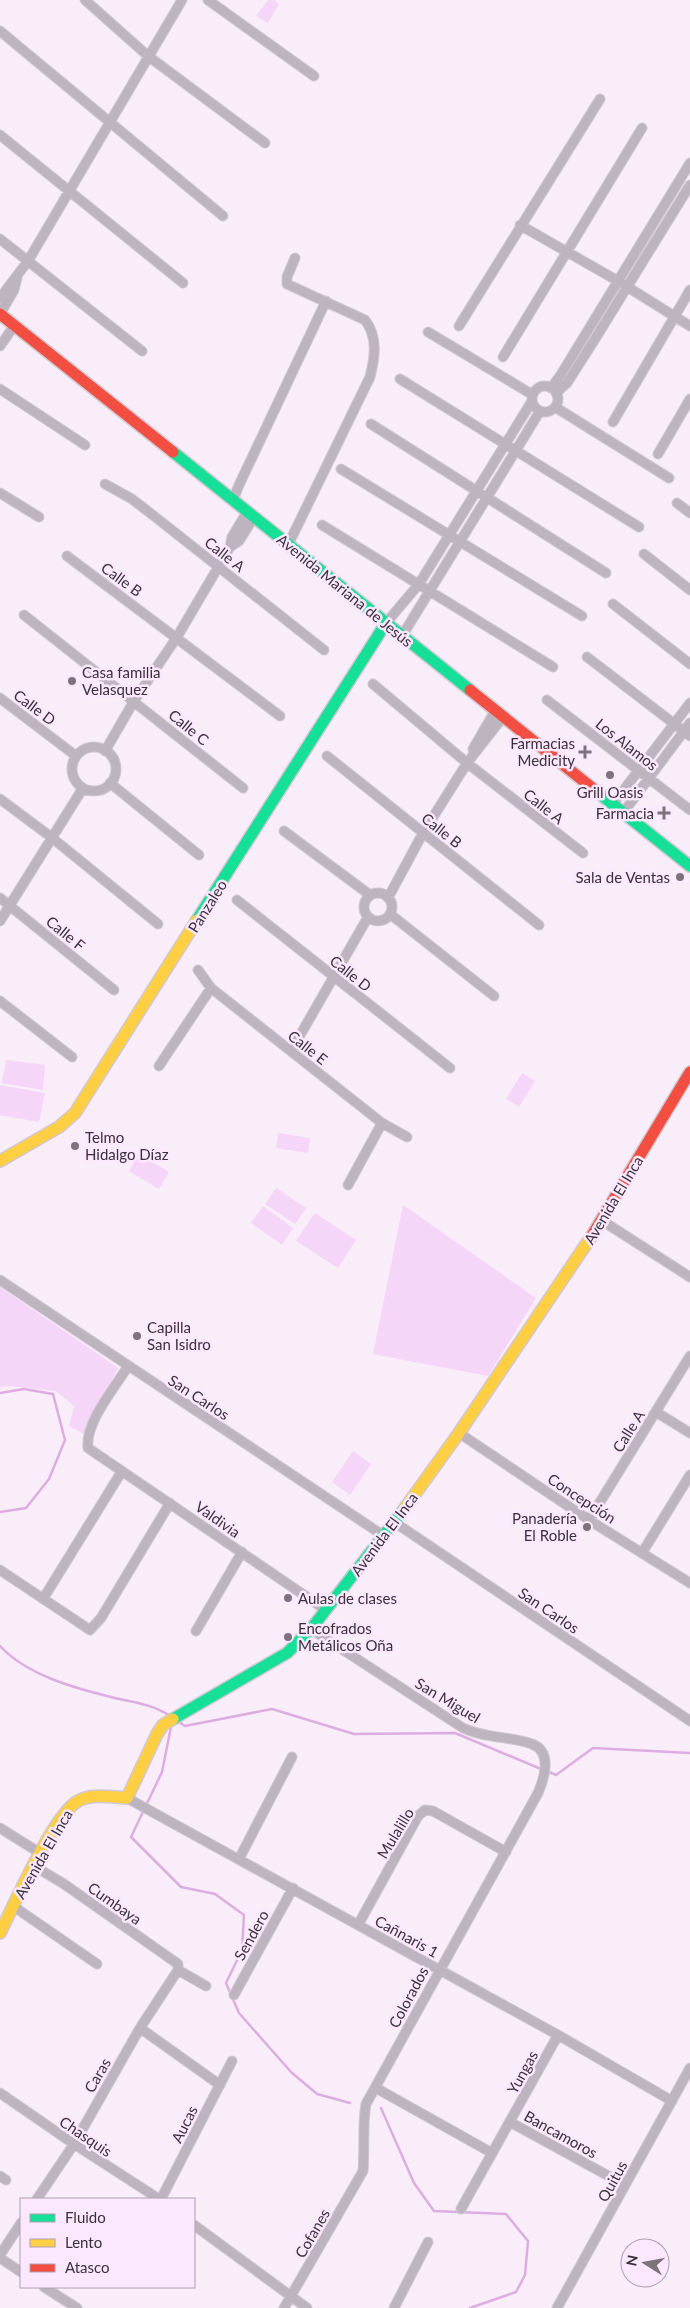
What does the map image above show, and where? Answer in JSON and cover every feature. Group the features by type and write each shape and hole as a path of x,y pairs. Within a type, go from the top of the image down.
{"street":[{"path":"85,0 148,56 265,143"},
{"path":"0,346 11,289 108,122 182,0"},
{"path":"208,0 314,76"},
{"path":"0,31 223,216"},
{"path":"459,326 600,99"},
{"path":"502,357 568,252 642,128"},
{"path":"0,135 183,282"},
{"path":"553,390 690,163"},
{"path":"386,623 419,584 540,387 553,390 567,383 690,185"},
{"path":"655,220 664,225"},
{"path":"520,226 618,281 690,326"},
{"path":"0,239 142,351"},
{"path":"288,544 370,377 375,359 371,328 365,320 287,284 287,277 295,258"},
{"path":"0,298 11,289"},
{"path":"613,422 690,290"},
{"path":"233,500 238,485 326,301"},
{"name":"Avenida Mariana de Jesús","path":"4,320 233,500 690,866"},
{"path":"428,332 532,398 540,411"},
{"path":"586,333 595,339"},
{"path":"400,378 639,527"},
{"path":"0,389 85,445"},
{"path":"540,411 548,412 555,407 558,399 553,390"},
{"path":"658,454 690,399"},
{"path":"555,407 669,478"},
{"path":"402,636 540,411"},
{"path":"371,424 606,573"},
{"path":"341,469 582,616"},
{"name":"Calle A","path":"106,484 132,499 324,650"},
{"path":"0,493 39,516"},
{"path":"677,503 690,513"},
{"path":"105,751 230,547 232,537 250,514"},
{"path":"322,525 553,666"},
{"path":"644,554 690,590"},
{"name":"Calle B","path":"67,556 177,636 280,716"},
{"path":"614,604 690,664"},
{"name":"Calle C","path":"24,615 243,788"},
{"name":"Panzaleo","path":"0,1161 60,1127 75,1113 386,623"},
{"path":"587,657 687,734"},
{"name":"Calle A","path":"373,684 467,763 583,853"},
{"name":"Calle D","path":"0,698 76,756"},
{"name":"Los Alamos","path":"547,700 690,810"},
{"path":"613,804 690,703"},
{"path":"388,898 423,833 467,763 481,733 499,714"},
{"path":"623,813 648,778 687,734 690,723"},
{"path":"87,748 100,748 105,751 110,755 115,766 113,778 110,783 96,791 83,788 75,781 72,775 76,756 87,748"},
{"name":"Calle B","path":"327,756 539,925"},
{"path":"110,783 199,855"},
{"path":"0,921 83,788"},
{"path":"0,799 51,837 158,924"},
{"path":"284,831 370,895 382,894 388,898 392,906 390,914 380,921 368,917"},
{"path":"292,1051 300,1033 334,978 368,917 364,906 370,895"},
{"name":"Calle F","path":"0,898 114,990"},
{"name":"Calle D","path":"237,900 450,1068"},
{"path":"390,914 494,996"},
{"name":"Calle E","path":"198,970 211,988 382,1123 407,1137"},
{"path":"159,1066 211,988"},
{"path":"0,1001 72,1057"},
{"name":"Avenida El Inca","path":"0,1933 40,1853 74,1802 94,1796 132,1800 152,1743 163,1725 287,1653 311,1630 384,1536 459,1433 580,1257 690,1072"},
{"path":"348,1185 382,1123"},
{"path":"601,1220 690,1277"},
{"name":"San Carlos","path":"0,1280 384,1536"},
{"name":"Calle A","path":"589,1520 690,1356"},
{"name":"Valdivia","path":"128,1366 89,1432 88,1448 326,1610"},
{"path":"656,1412 690,1433"},
{"name":"Concepción","path":"459,1433 589,1520 690,1583"},
{"path":"43,1599 122,1471"},
{"path":"642,1553 690,1475"},
{"path":"0,1570 90,1630 100,1618 170,1503"},
{"name":"San Carlos","path":"394,1522 690,1721"},
{"path":"196,1631 242,1552"},
{"name":"San Miguel","path":"311,1630 463,1728 481,1736 533,1744 542,1754 546,1767 545,1777 538,1793"},
{"path":"239,1858 292,1757"},
{"name":"Colorados","path":"363,2171 365,2148 363,2119 366,2104 538,1793"},
{"name":"Cañnaris 1","path":"132,1800 558,2035 672,2101"},
{"name":"Mulalillo","path":"358,1925 418,1816 425,1810 433,1811 506,1852"},
{"path":"0,1828 40,1853"},
{"name":"Cumbaya","path":"34,1866 64,1884 206,1986"},
{"name":"Sendero","path":"234,1995 293,1888"},
{"path":"13,1906 97,1964"},
{"name":"Caras","path":"38,2198 74,2144 140,2028 178,1967"},
{"path":"140,2028 220,2085"},
{"name":"Yungas","path":"461,2209 558,2035"},
{"name":"Aucas","path":"161,2198 232,2061"},
{"name":"Quitus","path":"557,2308 690,2068"},
{"path":"680,2084 690,2090"},
{"path":"376,2088 492,2153"},
{"name":"Chasquis","path":"0,2093 74,2144 158,2198"},
{"name":"Bancamoros","path":"510,2122 625,2185"},
{"name":"Cofanes","path":"284,2308 363,2171"},
{"path":"20,2225 0,2256 20,2271"},
{"path":"195,2226 306,2308"},
{"path":"394,2308 428,2242"},
{"path":"46,2288 76,2308"}],"shaded area":[{"path":"268,0 274,0 279,4 268,23 256,16"},
{"path":"6,1060 45,1065 43,1090 2,1083"},
{"path":"522,1073 535,1081 519,1107 506,1099"},
{"path":"0,1085 45,1093 39,1122 0,1115"},
{"path":"278,1133 310,1138 308,1153 276,1148"},
{"path":"139,1154 169,1172 159,1189 129,1171"},
{"path":"276,1188 306,1208 295,1224 265,1204"},
{"path":"403,1205 536,1298 488,1376 373,1354"},
{"path":"263,1206 293,1228 282,1245 251,1223"},
{"path":"315,1213 356,1240 338,1268 296,1241"},
{"path":"0,1287 118,1368 84,1434 69,1426 74,1406 56,1391 9,1386 0,1387"},
{"path":"353,1451 371,1464 350,1495 332,1482"}],"waterway":[{"path":"0,1393 24,1389 53,1394 65,1440 49,1479 26,1508 0,1512"},
{"path":"0,1646 11,1656 37,1673 67,1685 149,1706 170,1716"},
{"path":"179,1722 185,1726 272,1709 354,1734 455,1733 541,1769"},
{"path":"170,1725 162,1772 131,1837 181,1887 215,1894 244,1915 242,1950 226,1983 239,2013 291,2072 317,2094 350,2103"},
{"path":"547,1771 556,1775 593,1748 690,1753"},
{"path":"381,2108 414,2183 434,2211 506,2214 528,2241 525,2275 516,2292 470,2308"}],"traffic: fast":[{"path":"173,452 470,690"},
{"path":"197,920 386,623"},
{"path":"596,791 690,866"},
{"path":"173,1719 287,1653 311,1629 405,1508"}],"traffic: slow":[{"path":"0,1161 59,1127 75,1113 197,920"},
{"path":"405,1508 459,1433 591,1237"},
{"path":"0,1933 35,1861 68,1809 78,1801 89,1797 127,1798 157,1734 163,1725 173,1719"}],"traffic: jam":[{"path":"0,314 173,452"},
{"path":"470,690 596,791"},
{"path":"591,1237 690,1072"}],"place":[{"name":"Casa familia Velasquez","path":"72,681"},
{"name":"Farmacias Medicity","path":"585,752"},
{"name":"Grill Oasis","path":"610,775"},
{"name":"Farmacia","path":"664,813"},
{"name":"Sala de Ventas","path":"680,877"},
{"name":"Telmo Hidalgo Díaz","path":"75,1146"},
{"name":"Capilla San Isidro","path":"137,1336"},
{"name":"Panadería El Roble","path":"587,1527"},
{"name":"Aulas de clases","path":"288,1598"},
{"name":"Encofrados Metálicos Oña","path":"288,1637"}]}
